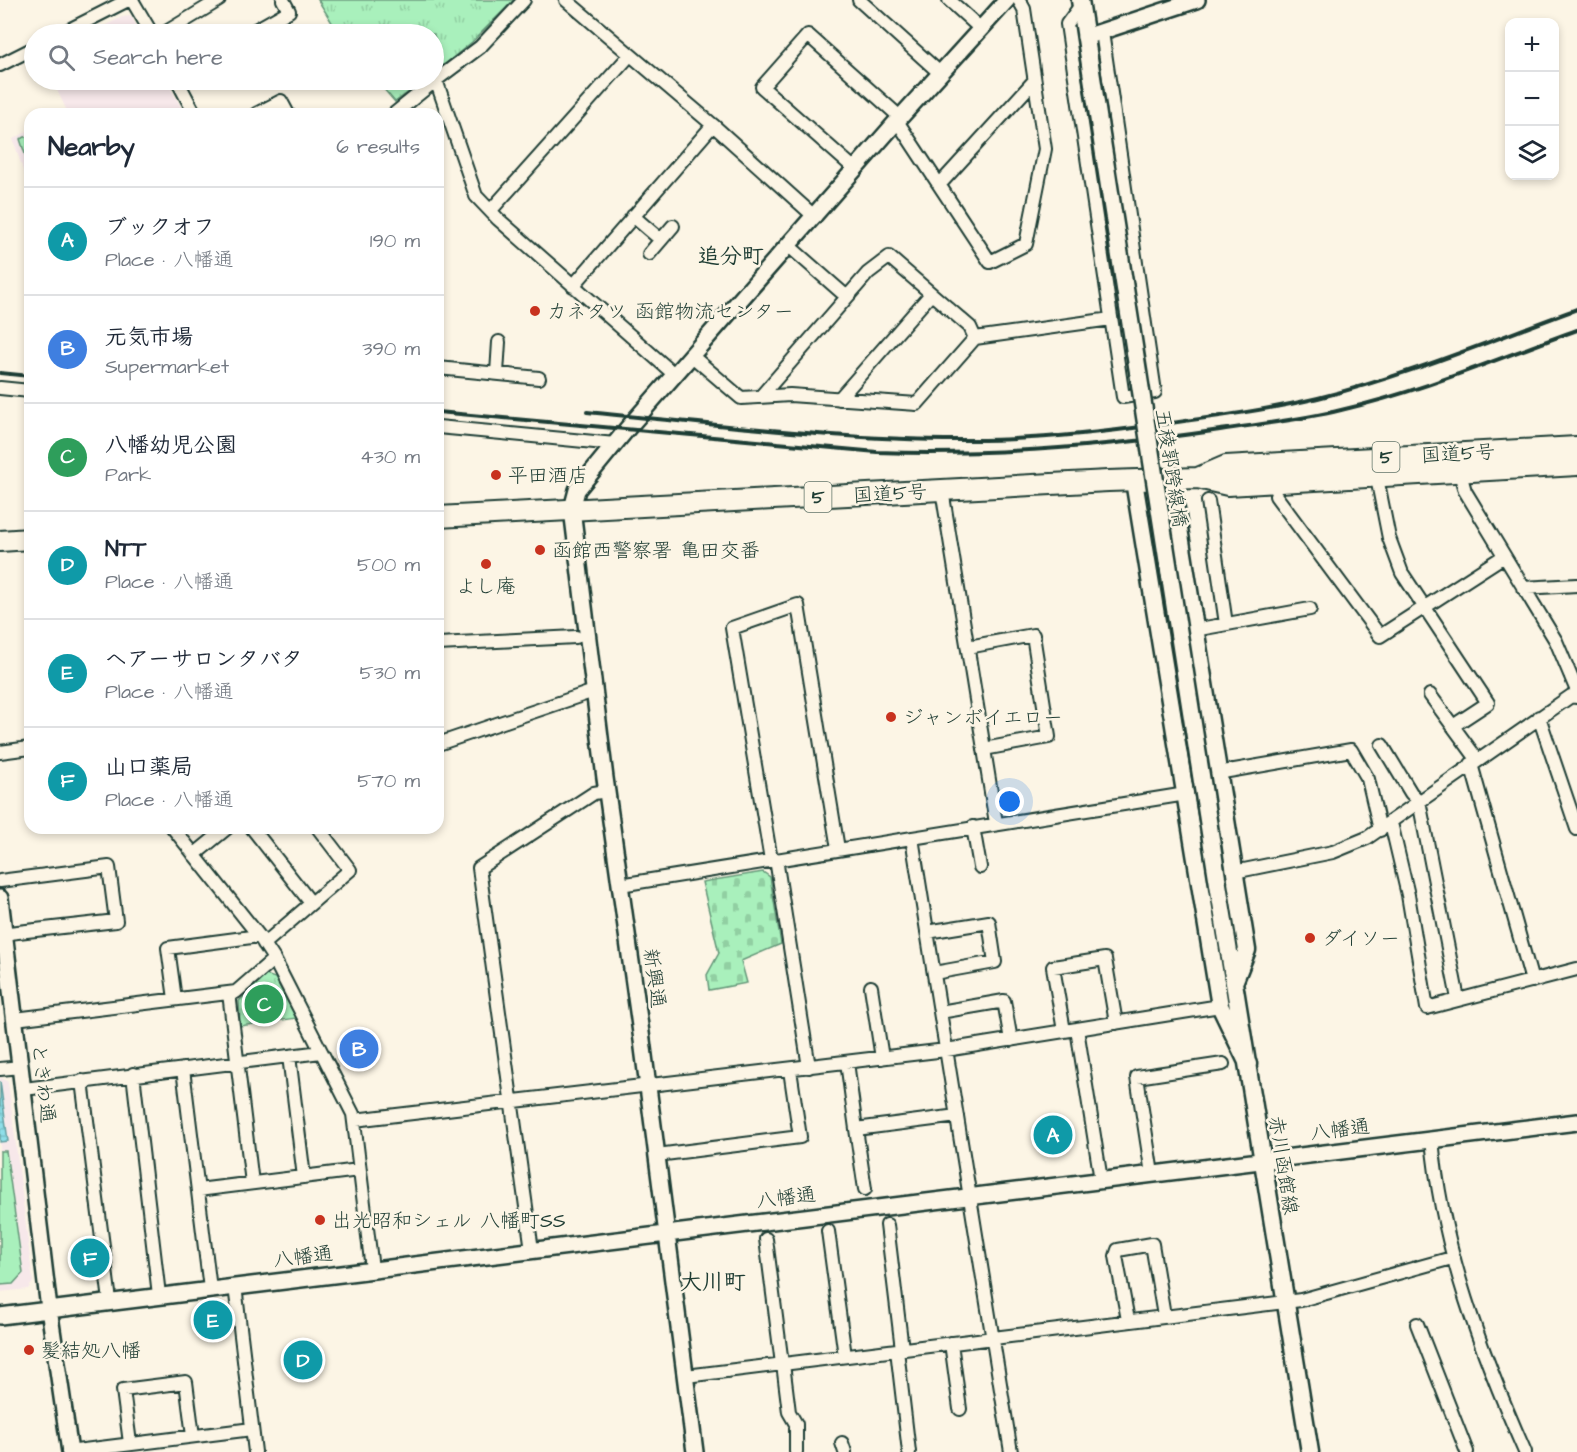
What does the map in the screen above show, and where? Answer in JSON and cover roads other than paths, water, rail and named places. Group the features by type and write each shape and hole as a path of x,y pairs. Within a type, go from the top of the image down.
{"highway":[{"name":"国道5号","path":"1198,478 1226,466 1577,447"},
{"name":"国道5号","path":"444,517 1134,480 1198,478 1228,485 1577,465"},
{"path":"0,541 24,539"}],"main road":[{"path":"1080,2 1094,34"},
{"name":"五稜郭跨線橋","path":"1094,34 1089,58 1218,884"},
{"path":"1171,479 1247,950 1234,982"},
{"path":"1134,480 1220,1006 1248,1064"},
{"name":"赤川函館線","path":"1218,884 1310,1452"}],"street":[{"path":"81,24 130,0 146,24"},
{"path":"180,24 219,0"},
{"path":"266,24 289,11 283,0"},
{"path":"444,74 480,47 524,0"},
{"path":"566,0 713,125 815,217"},
{"path":"859,0 941,74"},
{"path":"949,0 981,29"},
{"path":"572,509 577,490 615,444 899,119 1007,0"},
{"path":"855,170 762,87 808,35 899,119 990,262 1026,244 1045,149 1024,9 1018,0"},
{"path":"1080,2 1067,24 1123,398 1155,392 1094,34 1197,0"},
{"path":"0,65 24,53"},
{"path":"492,210 630,55"},
{"path":"941,183 1034,81"},
{"path":"182,90 192,108"},
{"path":"401,108 424,90"},
{"path":"439,90 476,196 492,210 498,219 675,375"},
{"path":"268,108 281,101 285,108"},
{"path":"573,286 713,125"},
{"path":"633,216 661,240"},
{"path":"649,254 673,226"},
{"path":"789,246 847,297"},
{"path":"762,395 868,273 889,257 969,327 975,338"},
{"path":"839,399 931,294"},
{"path":"692,356 741,398 762,395 917,404 975,338 1111,319"},
{"path":"497,373 499,342"},
{"path":"444,369 538,378"},
{"path":"0,388 24,390"},
{"path":"444,428 615,444"},
{"path":"1460,473 1465,491 1556,641 1577,691"},
{"path":"1377,478 1394,551 1402,573 1488,703 1453,726"},
{"path":"942,490 996,823"},
{"path":"1276,496 1380,636 1504,556"},
{"path":"1208,501 1226,624"},
{"name":"新興通","path":"572,509 606,791 668,1233 695,1452"},
{"path":"1523,588 1577,585"},
{"path":"809,1067 732,628 798,605 838,849"},
{"path":"1194,630 1310,609"},
{"path":"968,647 1033,635 1049,737 984,749"},
{"path":"444,644 576,637"},
{"path":"444,742 594,691"},
{"path":"1430,695 1453,726 1474,762 1532,981"},
{"path":"1234,872 1333,852 1380,830 1539,717 1571,696 1577,697"},
{"path":"1539,717 1577,829"},
{"path":"1382,744 1411,793 1419,801 1458,999"},
{"path":"0,752 24,749"},
{"path":"1217,773 1351,750 1368,778 1380,830"},
{"path":"532,1250 479,868 594,793 606,791"},
{"path":"620,885 1186,794"},
{"path":"1391,823 1408,895 1422,1009 1577,969"},
{"path":"973,827 980,867"},
{"path":"178,834 262,940 274,959 354,1120 372,1269"},
{"path":"194,855 220,834"},
{"path":"257,834 310,903"},
{"path":"175,999 168,948 262,940 351,870 323,834"},
{"path":"912,838 1011,1452"},
{"path":"0,881 109,867 116,921 2,934"},
{"name":"ときわ通","path":"0,898 2,934 24,1089 49,1309 70,1452"},
{"path":"927,932 989,922 995,962 934,974"},
{"path":"1064,1031 1053,967 1105,958 1116,1023"},
{"path":"15,1019 236,992 274,959"},
{"path":"871,987 882,1058"},
{"path":"229,993 252,1183"},
{"path":"940,1012 1004,1001 1011,1040"},
{"path":"354,1120 946,1050 1220,1006"},
{"path":"1077,1029 1101,1180"},
{"path":"24,1089 321,1052"},
{"path":"289,1056 304,1177"},
{"path":"847,1062 865,1189"},
{"path":"1152,1174 1137,1077 1223,1064"},
{"path":"0,1069 21,1067"},
{"path":"183,1068 210,1289"},
{"path":"657,1155 800,1137 790,1070"},
{"path":"133,1074 159,1295"},
{"path":"82,1081 110,1301"},
{"path":"856,1129 957,1116"},
{"name":"八幡通","path":"0,1316 1577,1122"},
{"path":"1432,1139 1452,1258 1491,1375 1525,1452"},
{"path":"198,1190 359,1170"},
{"path":"887,1225 909,1452"},
{"path":"828,1231 845,1356"},
{"path":"766,1239 789,1412 796,1424 796,1452"},
{"path":"1128,1320 1116,1256 1118,1250 1152,1244 1164,1316"},
{"path":"686,1376 1300,1300 1452,1258"},
{"path":"235,1286 255,1452"},
{"path":"1417,1324 1467,1452"},
{"path":"951,1343 960,1409"},
{"path":"130,1443 123,1390 186,1382 193,1436"},
{"path":"70,1452 252,1429"}],"water":[{"path":"0,1081 8,1141 0,1142"}],"railway":[{"path":"587,412 779,431 923,440 995,440 1092,433 1241,413 1318,398 1416,368 1577,309"},
{"path":"444,413 877,452 963,453 1049,449 1177,436 1280,422 1371,403 1577,330"},
{"path":"0,373 24,375"}],"place":[{"name":"カネタツ 函館物流センター","path":"535,311"},
{"name":"平田酒店","path":"496,475"},
{"name":"函館西警察署 亀田交番","path":"540,550"},
{"name":"よし庵","path":"486,564"},
{"name":"ジャンボイエロー","path":"891,717"},
{"name":"ダイソー","path":"1310,938"},
{"name":"八幡幼児公園","path":"264,1004"},
{"name":"元気市場","path":"359,1049"},
{"name":"ブックオフ","path":"1053,1135"},
{"name":"出光昭和シェル 八幡町SS","path":"320,1220"},
{"name":"山口薬局","path":"90,1258"},
{"name":"ヘアーサロンタバタ","path":"213,1320"},
{"name":"髪結処八幡","path":"29,1350"},
{"name":"NTT","path":"303,1360"}],"district":[{"name":"追分町","path":"731,255"},
{"name":"大川町","path":"713,1281"}]}
